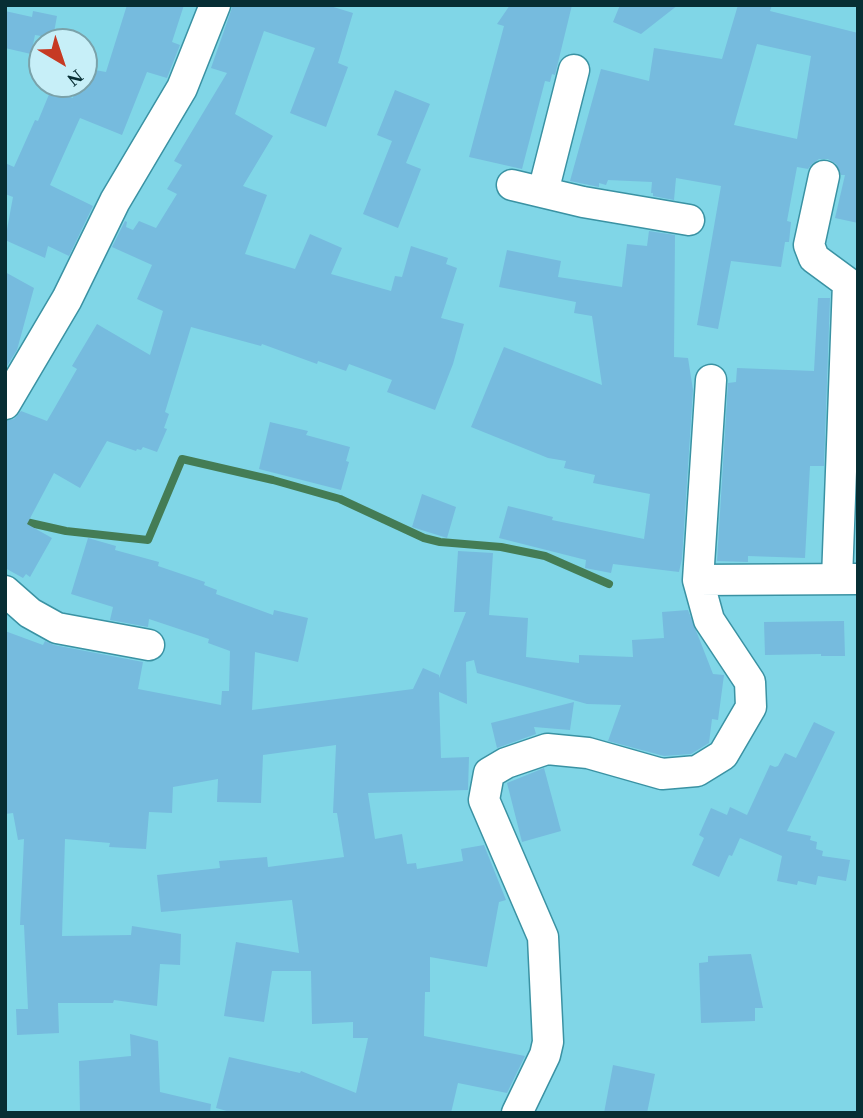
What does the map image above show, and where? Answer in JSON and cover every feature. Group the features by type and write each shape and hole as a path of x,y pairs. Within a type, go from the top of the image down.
{"street":[{"path":"5,404 67,299 115,201 182,88 215,5"},
{"path":"543,192 574,70"},
{"path":"698,580 847,579 848,283 814,258 809,245 824,176"},
{"path":"512,185 583,202 689,220"},
{"path":"517,1113 545,1055 548,1042 543,937 484,800 489,773 506,763 547,749 588,753 662,774 697,771 723,755 751,708 750,682 709,620 698,580 712,380"},
{"path":"5,591 30,613 57,628 149,645"}],"building":[{"path":"127,5 184,5 172,42 180,45 167,78 147,72 122,135 80,118 50,185 93,206 69,256 48,246 45,258 5,240 13,197 5,194 5,163 14,167 48,98 98,98 98,71 106,72"},
{"path":"233,5 327,5 353,13 338,63 348,67 326,127 290,113 315,48 264,31 235,114 273,136 243,186 267,195 245,254 295,269 310,234 342,248 331,274 391,291 395,276 402,277 411,246 448,258 446,264 457,268 441,318 464,324 453,364 435,410 387,392 392,380 349,364 346,371 318,361 317,364 262,344 261,346 191,327 165,412 169,414 164,428 167,429 157,452 143,447 136,451 107,441 80,488 54,473 27,524 52,538 30,577 26,574 23,578 5,568 5,421 14,419 21,411 47,421 77,369 72,366 97,324 150,355 163,311 137,299 152,265 112,247 125,221 126,227 133,230 139,221 156,228 177,194 167,189 182,165 174,161 227,73 211,68"},
{"path":"510,5 572,5 555,75 552,74 550,82 545,81 522,169 469,157 504,26 497,24"},
{"path":"620,5 678,5 641,34 613,22"},
{"path":"738,5 772,5 770,11 858,33 858,223 835,218 845,175 841,175 836,164 828,159 819,159 808,169 797,167 787,221 791,222 789,242 785,242 781,267 731,261 718,329 697,325 721,186 676,178 674,200 653,196 652,182 608,180 606,185 599,183 599,187 570,181 601,69 649,81 654,48 722,59","holes":["757,44 811,56 797,139 734,125"]},
{"path":"5,11 32,17 33,11 57,16 55,28 28,28 28,53 5,48"},
{"path":"395,90 430,104 406,163 421,169 398,228 363,214 392,141 377,135"},
{"path":"649,231 675,235 674,357 688,358 693,390 682,559 679,572 613,564 611,573 585,568 586,560 499,538 508,506 553,517 552,520 644,539 650,494 593,483 595,475 564,468 566,461 548,458 471,427 504,347 602,385 592,316 574,313 576,302 499,287 507,250 561,261 558,277 622,287 627,244 647,246"},
{"path":"5,272 34,288 17,350 7,366 5,366"},
{"path":"818,298 830,298 824,466 810,466 805,558 748,556 748,562 717,561 728,383 736,382 737,368 814,371"},
{"path":"270,422 308,431 306,435 350,447 341,490 259,469"},
{"path":"422,494 456,507 447,538 412,527"},
{"path":"88,538 116,546 115,550 159,562 158,566 205,582 204,585 217,590 216,594 273,615 274,610 308,618 298,662 255,652 252,710 413,689 423,668 439,675 439,678 466,612 454,612 458,551 493,553 489,615 528,618 526,657 579,663 579,655 633,657 632,640 664,638 662,612 688,610 713,674 724,675 718,720 712,719 709,743 691,754 664,756 608,741 621,705 587,704 477,673 474,660 466,662 467,704 439,692 441,758 469,757 468,790 368,793 375,839 402,834 407,864 416,863 417,869 463,861 461,849 484,845 506,900 499,902 487,967 430,957 430,992 425,992 424,1036 525,1056 507,1093 458,1083 451,1113 234,1113 216,1108 229,1057 300,1073 301,1071 356,1093 368,1038 353,1038 353,1022 312,1024 311,971 272,971 264,1022 224,1016 236,942 299,953 292,900 161,912 157,875 220,868 219,861 267,857 268,867 344,857 337,813 333,813 336,745 263,755 261,803 217,802 218,779 173,787 172,813 149,812 146,849 109,847 110,843 65,839 62,936 131,935 132,926 181,934 180,965 160,964 157,1006 114,1000 113,1003 58,1003 59,1033 17,1035 16,1009 28,1009 24,925 20,925 24,839 18,840 13,813 5,814 5,631 43,645 45,641 143,662 138,689 221,705 222,691 229,691 230,651 208,643 209,639 149,619 148,627 110,620 113,607 71,594"},
{"path":"844,621 845,656 765,655 764,622"},
{"path":"574,702 570,730 534,727 536,734 497,748 491,723"},
{"path":"814,722 835,732 787,831 811,836 810,840 817,842 816,849 823,851 822,856 850,860 846,881 818,876 816,885 798,881 797,885 777,881 782,856 740,838 719,877 692,865 704,838 699,835 711,808 727,815 730,807 747,815 770,765 778,766 785,753 796,758"},
{"path":"544,768 561,831 522,842 507,783"},
{"path":"751,954 763,1008 755,1008 755,1021 701,1023 699,963 708,962 708,956"},
{"path":"130,1034 158,1041 160,1092 211,1104 210,1113 80,1113 79,1061 131,1056"},
{"path":"613,1065 655,1074 647,1113 604,1113"}],"waterway":[{"path":"17,520 66,531 148,540 182,459 340,499 424,538 440,542 501,547 545,556 609,584"}]}
